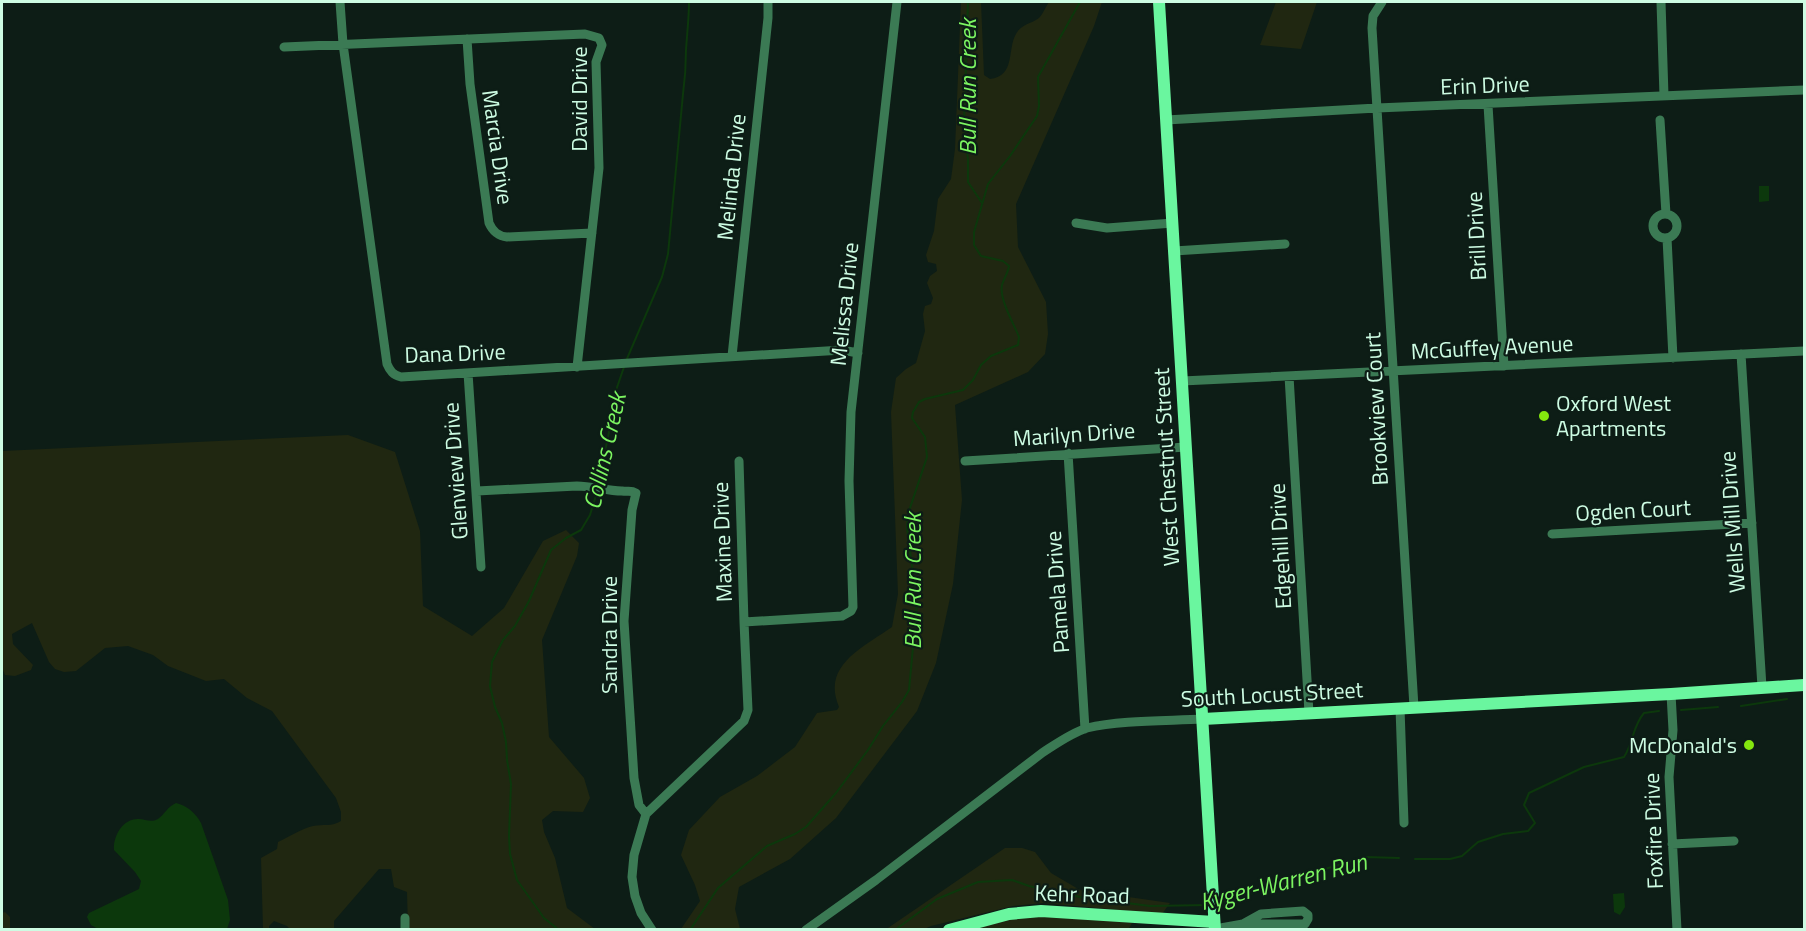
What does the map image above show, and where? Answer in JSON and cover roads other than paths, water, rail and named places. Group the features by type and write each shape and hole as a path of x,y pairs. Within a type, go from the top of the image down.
{"main road":[{"name":"West Chestnut Street","path":"1159,2 1214,918"},
{"name":"South Locust Street","path":"1203,718 1804,685"},
{"name":"Kehr Road","path":"949,930 1009,914 1041,911 1214,918"}],"street":[{"name":"Dana Drive","path":"340,2 343,44 387,364 390,371 401,377 842,350 858,353"},
{"name":"Melinda Drive","path":"732,356 768,2"},
{"name":"Melissa Drive","path":"851,611 853,601 849,481 850,421 897,2"},
{"name":"Brookview Court","path":"1382,2 1374,16 1372,28 1414,707"},
{"path":"1661,2 1664,96"},
{"name":"David Drive","path":"284,47 585,34 593,35 602,41 596,62 599,168 577,366"},
{"name":"Marcia Drive","path":"467,39 470,84 491,227 498,235 507,237 592,232"},
{"name":"Erin Drive","path":"1166,120 1377,108 1804,90"},
{"name":"Brill Drive","path":"1488,105 1504,366"},
{"path":"1660,120 1666,214"},
{"path":"1666,214 1673,217 1677,224 1676,232 1667,238 1658,236 1653,229 1656,218 1666,214"},
{"path":"1076,223 1107,228 1173,223"},
{"path":"1667,238 1673,357"},
{"path":"1174,251 1285,244"},
{"name":"McGuffey Avenue","path":"1182,381 1804,351"},
{"name":"Wells Mill Drive","path":"1741,354 1762,687"},
{"name":"Glenview Drive","path":"468,373 481,567"},
{"name":"Edgehill Drive","path":"1289,376 1309,713"},
{"name":"Marilyn Drive","path":"965,461 1186,447"},
{"name":"Pamela Drive","path":"1068,453 1085,729"},
{"name":"Maxine Drive","path":"646,814 747,716 739,461"},
{"name":"Sandra Drive","path":"477,491 597,487 635,491 637,496 632,510 624,621 634,778 639,805 646,814"},
{"name":"Ogden Court","path":"1552,534 1752,523"},
{"name":"Maxine Drive","path":"744,622 842,616 851,611"},
{"name":"Foxfire Drive","path":"1671,694 1672,729 1669,777 1677,930"},
{"path":"1400,708 1404,823"},
{"name":"South Locust Street","path":"806,930 901,861 1042,753 1068,737 1085,729 1203,718"},
{"path":"646,814 634,855 632,877 638,904 652,930"},
{"path":"1672,844 1734,841"},
{"path":"1214,918 1243,924 1305,924 1308,915 1303,911 1261,914 1243,924"},
{"path":"405,918 405,930"}],"waterway":[{"name":"Collins Creek","path":"626,361 662,277 668,254 685,77 689,2"},
{"name":"Bull Run Creek","path":"968,2 964,124 968,182 982,203"},
{"name":"Bull Run Creek","path":"690,930 718,888 767,846 806,827 836,793 909,690 917,604 907,528 908,514 927,457 925,437 912,418 913,412 919,402 925,399 963,390 973,380 981,365 991,356 1018,345 1019,337 1002,291 1009,266 1003,261 981,256 974,245 974,232 988,184 1037,116 1038,77 1080,2"},
{"name":"Collins Creek","path":"598,486 609,432 612,402 624,367"},
{"name":"Collins Creek","path":"559,930 544,918 517,880 510,854 511,784 502,723 490,686 492,662 503,640 515,626 529,601 551,550 581,530 590,515 597,492"},
{"name":"Kyger-Warren Run","path":"1741,706 1787,699"},
{"name":"Kyger-Warren Run","path":"1681,710 1718,707"},
{"name":"Kyger-Warren Run","path":"1415,859 1450,859 1462,856 1478,842 1503,834 1528,831 1535,823 1524,805 1529,793 1584,767 1624,757 1637,724 1644,713 1659,711"},
{"name":"Kyger-Warren Run","path":"1217,903 1366,857 1399,858"},
{"name":"Kyger-Warren Run","path":"895,930 937,899 978,882 1012,880 1080,897 1150,906 1209,905"}],"place":[{"name":"Oxford West Apartments","path":"1544,416"},
{"name":"McDonald's","path":"1749,745"}]}
